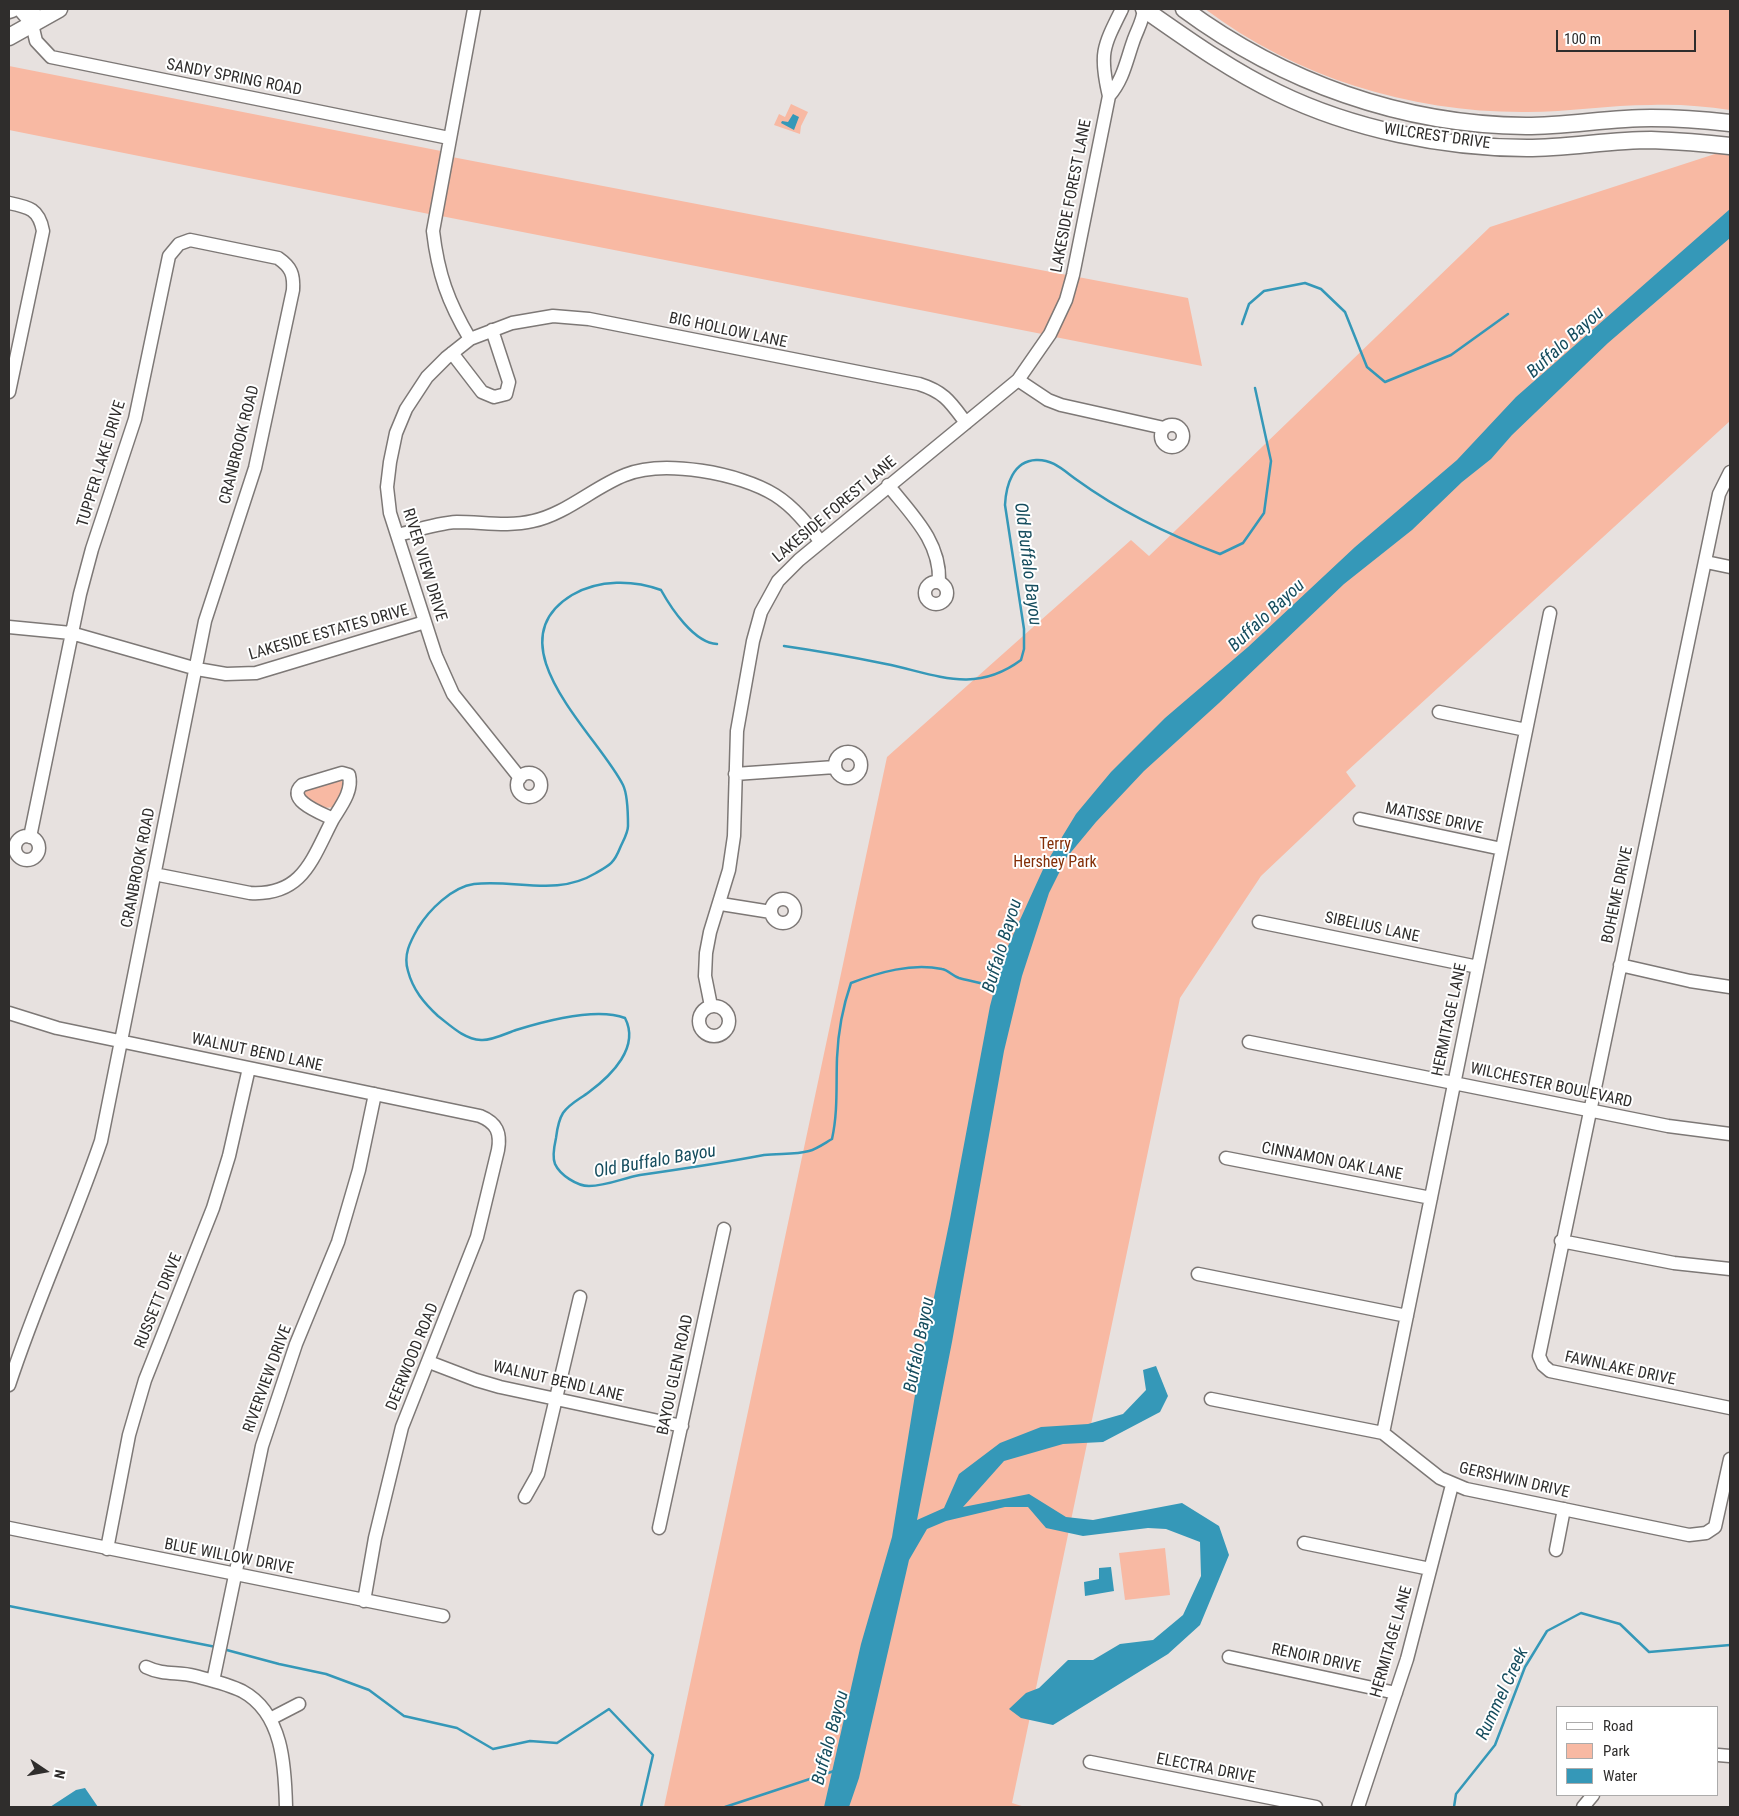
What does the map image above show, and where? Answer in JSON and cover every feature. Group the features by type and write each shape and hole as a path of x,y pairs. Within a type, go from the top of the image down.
{"main road":[{"path":"9,37 33,16 59,9"},
{"name":"WILCREST DRIVE","path":"1144,9 1233,69 1278,93 1318,110 1384,130 1459,143 1526,148 1651,140 1730,146"},
{"name":"WILCREST DRIVE","path":"1184,9 1253,55 1304,80 1389,108 1462,120 1526,126 1651,118 1730,123"},
{"path":"1672,142 1673,119"}],"street":[{"name":"SANDY SPRING ROAD","path":"19,9 33,16 36,41 51,57 449,138"},
{"path":"470,339 446,292 437,264 433,231 474,9"},
{"name":"LAKESIDE FOREST LANE","path":"710,1006 705,976 706,953 710,932 729,870 734,836 737,731 760,612 778,581 820,541 1018,380 1050,334 1066,300 1073,276 1109,96 1102,63 1108,36 1122,9"},
{"name":"LAKESIDE FOREST LANE","path":"1109,96 1118,86 1133,41 1144,19 1144,9"},
{"path":"9,203 33,210 41,219 43,231 9,392"},
{"name":"TUPPER LAKE DRIVE","path":"30,837 71,633 92,550 135,419 169,256 179,244 190,240 203,241 278,258 288,265 294,275 293,290 280,352"},
{"name":"BIG HOLLOW LANE","path":"470,339 512,323 553,316 589,319 920,384 935,389 946,396 966,423"},
{"path":"452,353 482,392 494,397 506,394 509,382 492,330"},
{"name":"RIVER VIEW DRIVE","path":"470,339 427,377 406,409 396,433 388,487 390,513 436,656 453,694 520,778"},
{"name":"CRANBROOK ROAD","path":"9,1384 24,1338 98,1148 197,670 205,621 255,468 280,352"},
{"path":"1018,380 1048,400 1061,405 1164,428"},
{"path":"398,535 457,522 488,525 534,521 626,474 642,469 673,468 735,478 758,486 775,495 796,511 820,541"},
{"name":"BOHEME DRIVE","path":"1543,1326 1719,494 1730,472"},
{"path":"888,485 925,531 936,552 939,582"},
{"path":"1706,562 1730,567"},
{"name":"HERMITAGE LANE","path":"1383,1434 1550,613"},
{"name":"LAKESIDE ESTATES DRIVE","path":"9,627 71,633 197,670 226,674 256,673 425,622"},
{"path":"1439,712 1526,730"},
{"path":"735,774 835,767"},
{"path":"154,874 250,893 266,894 280,891 294,883 306,871 333,819"},
{"name":"MATISSE DRIVE","path":"1360,820 1502,850"},
{"path":"720,904 771,912"},
{"name":"SIBELIUS LANE","path":"1259,922 1478,966"},
{"path":"1620,965 1690,981 1730,986"},
{"name":"WALNUT BEND LANE","path":"9,1013 57,1028 121,1042 480,1116 491,1121 497,1128"},
{"name":"WILCHESTER BOULEVARD","path":"1249,1042 1589,1111 1668,1126 1730,1134"},
{"name":"RUSSETT DRIVE","path":"107,1548 129,1435 145,1380 213,1208 229,1156 249,1068"},
{"name":"RIVERVIEW DRIVE","path":"213,1681 262,1446 293,1353 321,1289 341,1234 359,1170 375,1094"},
{"name":"DEERWOOD ROAD","path":"364,1601 391,1466 402,1427 477,1237 498,1150 500,1138 497,1128"},
{"name":"CINNAMON OAK LANE","path":"1226,1158 1431,1198"},
{"name":"BAYOU GLEN ROAD","path":"659,1528 724,1229"},
{"path":"1561,1241 1674,1263 1730,1269"},
{"path":"1198,1274 1407,1316"},
{"path":"525,1497 538,1474 580,1297"},
{"name":"FAWNLAKE DRIVE","path":"1543,1326 1539,1356 1543,1365 1550,1370 1730,1408"},
{"name":"WALNUT BEND LANE","path":"429,1362 476,1380 682,1426"},
{"name":"GERSHWIN DRIVE","path":"1212,1399 1383,1434 1452,1484 1689,1535 1706,1533 1714,1527 1730,1458"},
{"name":"HERMITAGE LANE","path":"1358,1807 1396,1693 1452,1484"},
{"path":"1556,1550 1564,1508"},
{"name":"BLUE WILLOW DRIVE","path":"9,1528 443,1616"},
{"path":"1304,1543 1430,1569"},
{"name":"RENOIR DRIVE","path":"1229,1657 1396,1693"},
{"path":"146,1667 166,1674 193,1675 213,1681 244,1692 254,1700 270,1719 276,1731 283,1760 286,1807"},
{"path":"270,1719 299,1704"},
{"name":"ELECTRA DRIVE","path":"1090,1762 1316,1807"},
{"path":"1583,1807 1592,1796"}],"green space":[{"path":"1205,9 1730,9 1730,110 1710,107 1661,105 1542,112 1484,111 1441,106 1399,98 1357,87 1317,72 1278,54 1241,33"},
{"path":"9,66 441,151 429,214 9,130"},
{"path":"791,104 808,112 801,126 800,134 774,125 779,114 785,117"},
{"name":"Terry Hershey Park","path":"1730,139 1730,421 1346,772 1356,786 1261,876 1180,998 1012,1803 1025,1807 664,1807 887,757 1131,540 1149,556 1490,227 1718,153"},
{"path":"452,157 1067,275 1057,305 1042,334 441,216"},
{"path":"1078,277 1188,298 1202,366 1055,337"},
{"path":"340,779 346,785 334,807 324,808 303,798 304,789"},
{"path":"1165,1548 1170,1595 1125,1600 1119,1553"}],"water":[{"path":"793,114 799,117 794,130 781,123 782,121 788,122"},
{"path":"1730,209 1730,238 1608,343 1512,435 1491,459 1462,482 1412,530 1344,584 1219,703 1144,771 1096,822 1067,857 1049,893 1022,976 1004,1051 952,1342 917,1520 944,1508 959,1474 1000,1443 1041,1427 1088,1424 1123,1414 1146,1390 1143,1370 1156,1366 1168,1396 1160,1412 1103,1442 1063,1444 1004,1461 963,1507 1029,1494 1066,1517 1093,1520 1182,1503 1219,1526 1229,1555 1200,1625 1168,1654 1053,1725 1021,1718 1009,1709 1026,1693 1039,1688 1068,1660 1093,1660 1120,1644 1153,1640 1183,1615 1201,1576 1200,1542 1166,1529 1148,1528 1083,1536 1046,1528 1028,1507 1005,1507 946,1521 927,1529 909,1560 859,1778 849,1807 824,1807 861,1644 892,1537 919,1370 950,1219 990,1006 1003,957 1045,865 1076,814 1111,772 1165,718 1248,647 1355,547 1457,460 1516,397"},
{"path":"1111,1567 1114,1591 1085,1596 1084,1582 1099,1579 1099,1568"},
{"path":"85,1788 98,1807 50,1807 76,1790"}],"waterway":[{"name":"Old Buffalo Bayou","path":"1242,324 1249,304 1264,291 1305,283 1321,289 1345,312 1367,367 1385,382 1451,355 1508,314"},
{"name":"Old Buffalo Bayou","path":"784,646 861,659 954,679 987,677 1004,671 1021,660 1024,649 1024,629 1005,505 1012,475 1016,469 1028,461 1048,461 1128,512 1164,531 1220,554 1243,543 1264,513 1271,461 1255,388"},
{"name":"Old Buffalo Bayou","path":"717,644 700,638 692,631 677,615 661,590 640,584 605,584 582,590 572,595 550,615 542,638 546,663 558,690 623,785 628,811 628,829 625,837 616,857 611,863 581,880 551,886 474,884 450,894 428,914 412,938 408,949 406,959 408,971 420,996 438,1016 458,1031 475,1039 489,1039 570,1016 600,1014 625,1018 629,1029 629,1039 621,1060 598,1085 569,1106 561,1116 554,1152 554,1161 557,1168 574,1182 584,1186 596,1186 640,1175 764,1155 798,1153 812,1150 832,1139 836,1109 838,1039 851,983 873,975 896,970 930,967 944,970 959,978 982,983 996,989"},
{"path":"9,1606 216,1647"},
{"name":"Rummel Creek","path":"1454,1807 1456,1794 1495,1745 1525,1667 1547,1631 1581,1613 1620,1624 1649,1652 1730,1645"},
{"path":"223,1649 326,1674 369,1690 404,1716 457,1728 493,1749 530,1741 557,1743 609,1709 653,1755 641,1807"},
{"name":"Buffalo Bayou","path":"725,1807 834,1771"}]}
